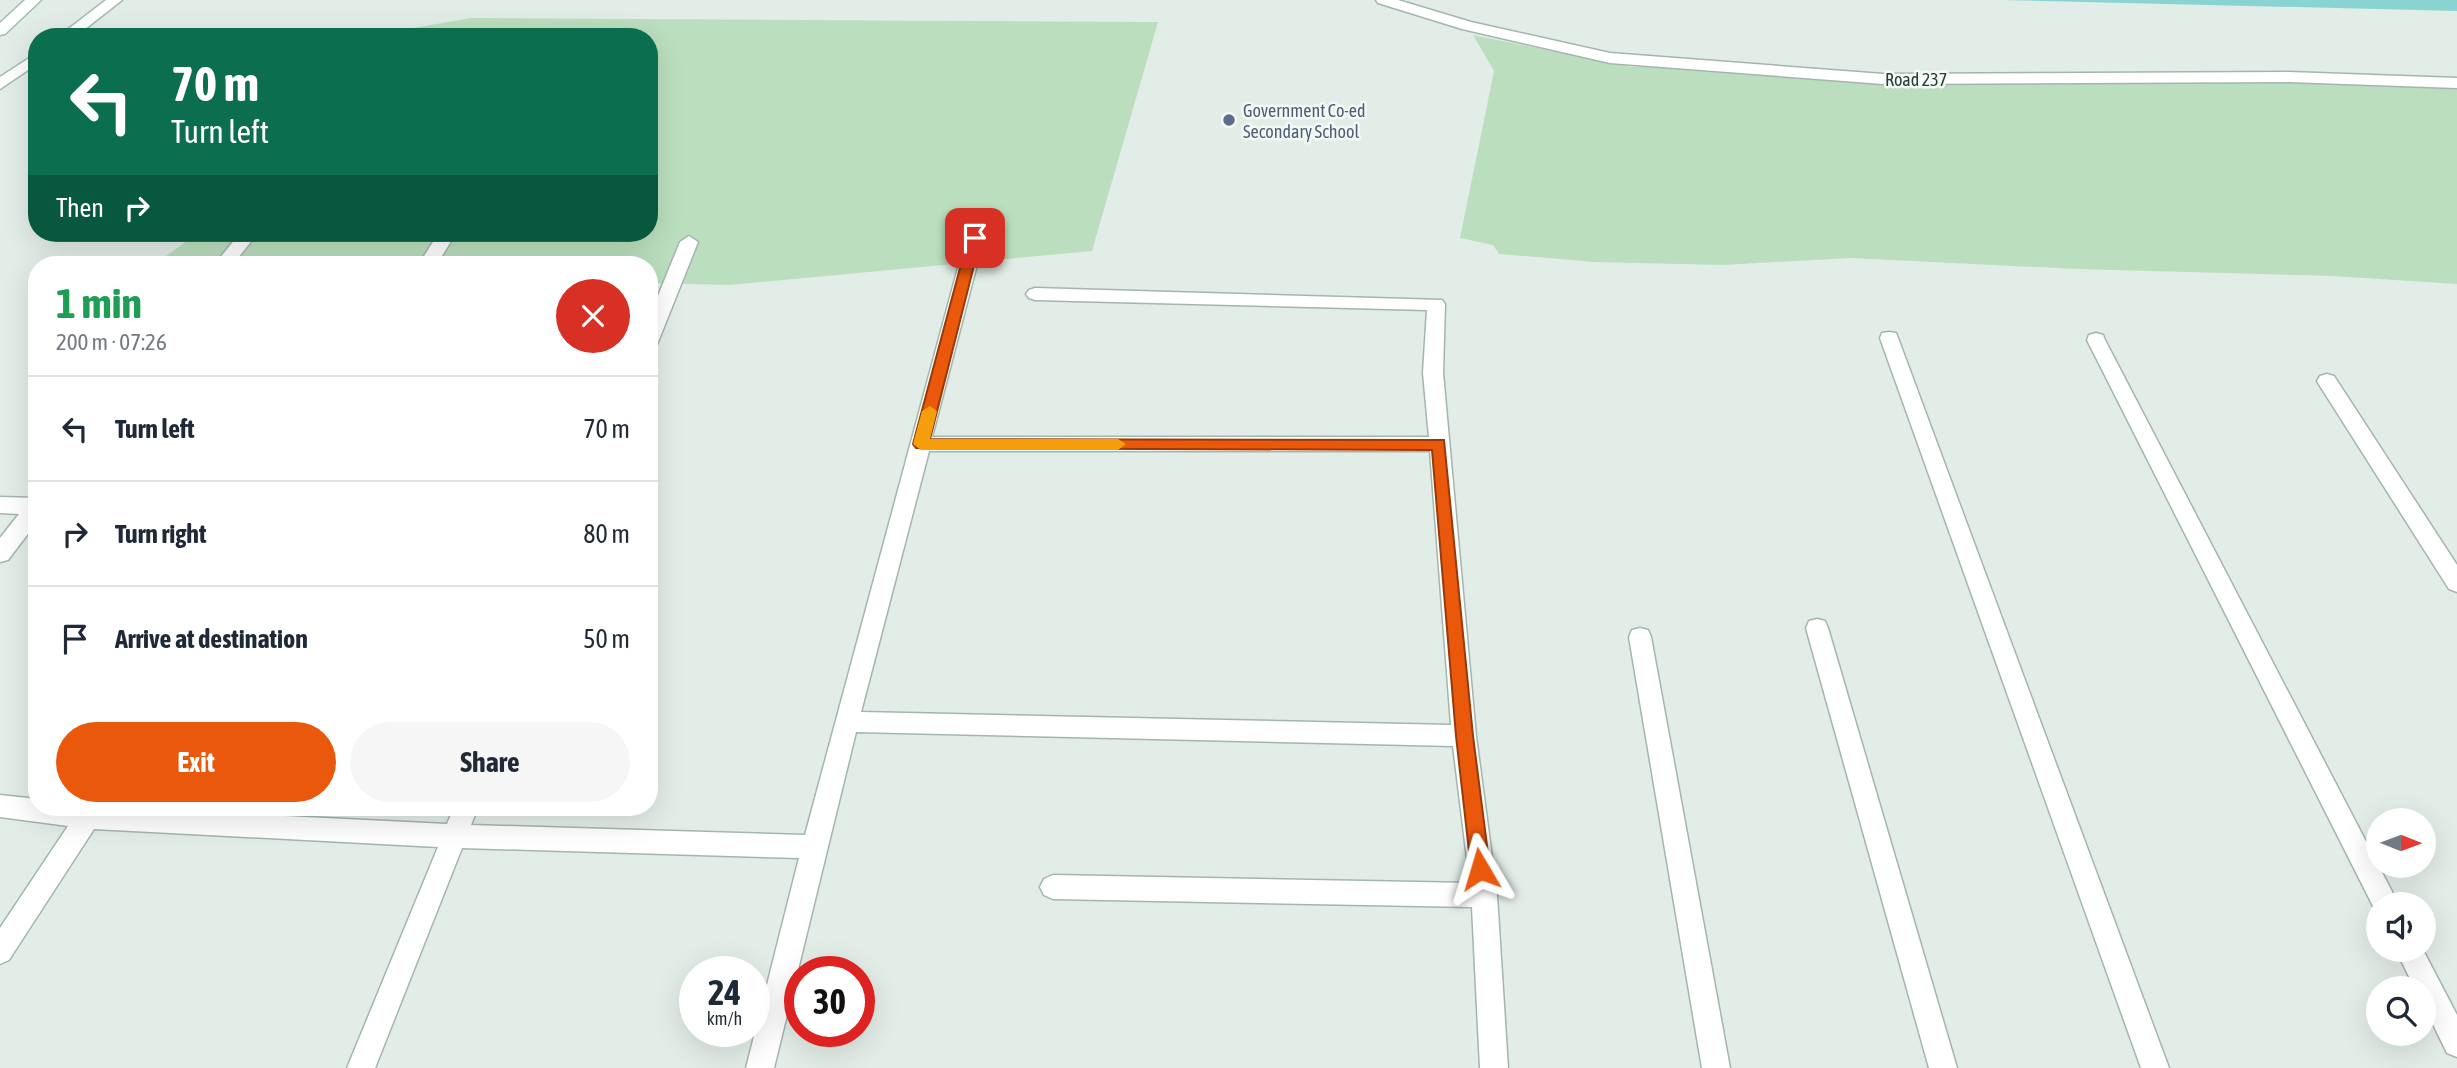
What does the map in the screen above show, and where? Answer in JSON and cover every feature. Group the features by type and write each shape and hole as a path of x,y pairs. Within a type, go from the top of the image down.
{"street":[{"path":"0,31 34,0"},
{"path":"77,28 115,0"},
{"name":"Road 237","path":"1383,0 1467,26 1610,58 1870,78 2289,77 2457,83"},
{"path":"0,84 28,64"},
{"path":"760,1068 814,847 975,238"},
{"path":"231,256 242,242"},
{"path":"658,320 689,242"},
{"path":"1035,293 1436,304 1433,373 1464,736 1484,895 1494,1068"},
{"path":"1889,338 2155,1068"},
{"path":"2096,340 2379,892"},
{"path":"2327,381 2457,583"},
{"path":"921,444 1439,444"},
{"path":"0,505 28,506"},
{"path":"0,554 28,518"},
{"path":"1817,628 1943,1068"},
{"path":"1640,638 1716,1068"},
{"path":"849,722 1464,736"},
{"path":"0,806 28,808"},
{"path":"0,951 88,816"},
{"path":"152,816 454,836 814,847"},
{"path":"361,1068 462,816"},
{"path":"1053,887 1484,895"},
{"path":"2415,962 2457,1043"}],"green space":[{"path":"471,18 1158,22 1092,251 729,285 658,283 658,256 166,256 186,242 658,242 658,28 414,28"},
{"path":"1473,35 1632,67 1655,66 1902,84 2274,82 2457,87 2457,284 2332,276 2076,269 1850,258 1723,265 1594,262 1499,254 1493,245 1460,238 1494,71"}],"water":[{"path":"2002,0 2457,0 2457,11"}],"slow traffic":[{"path":"930,411 921,444 1118,444"}],"place":[{"name":"Government Co-ed Secondary School","path":"1229,120"}],"route":[{"path":"975,238 921,444 1439,444 1464,736 1480,869"}]}
